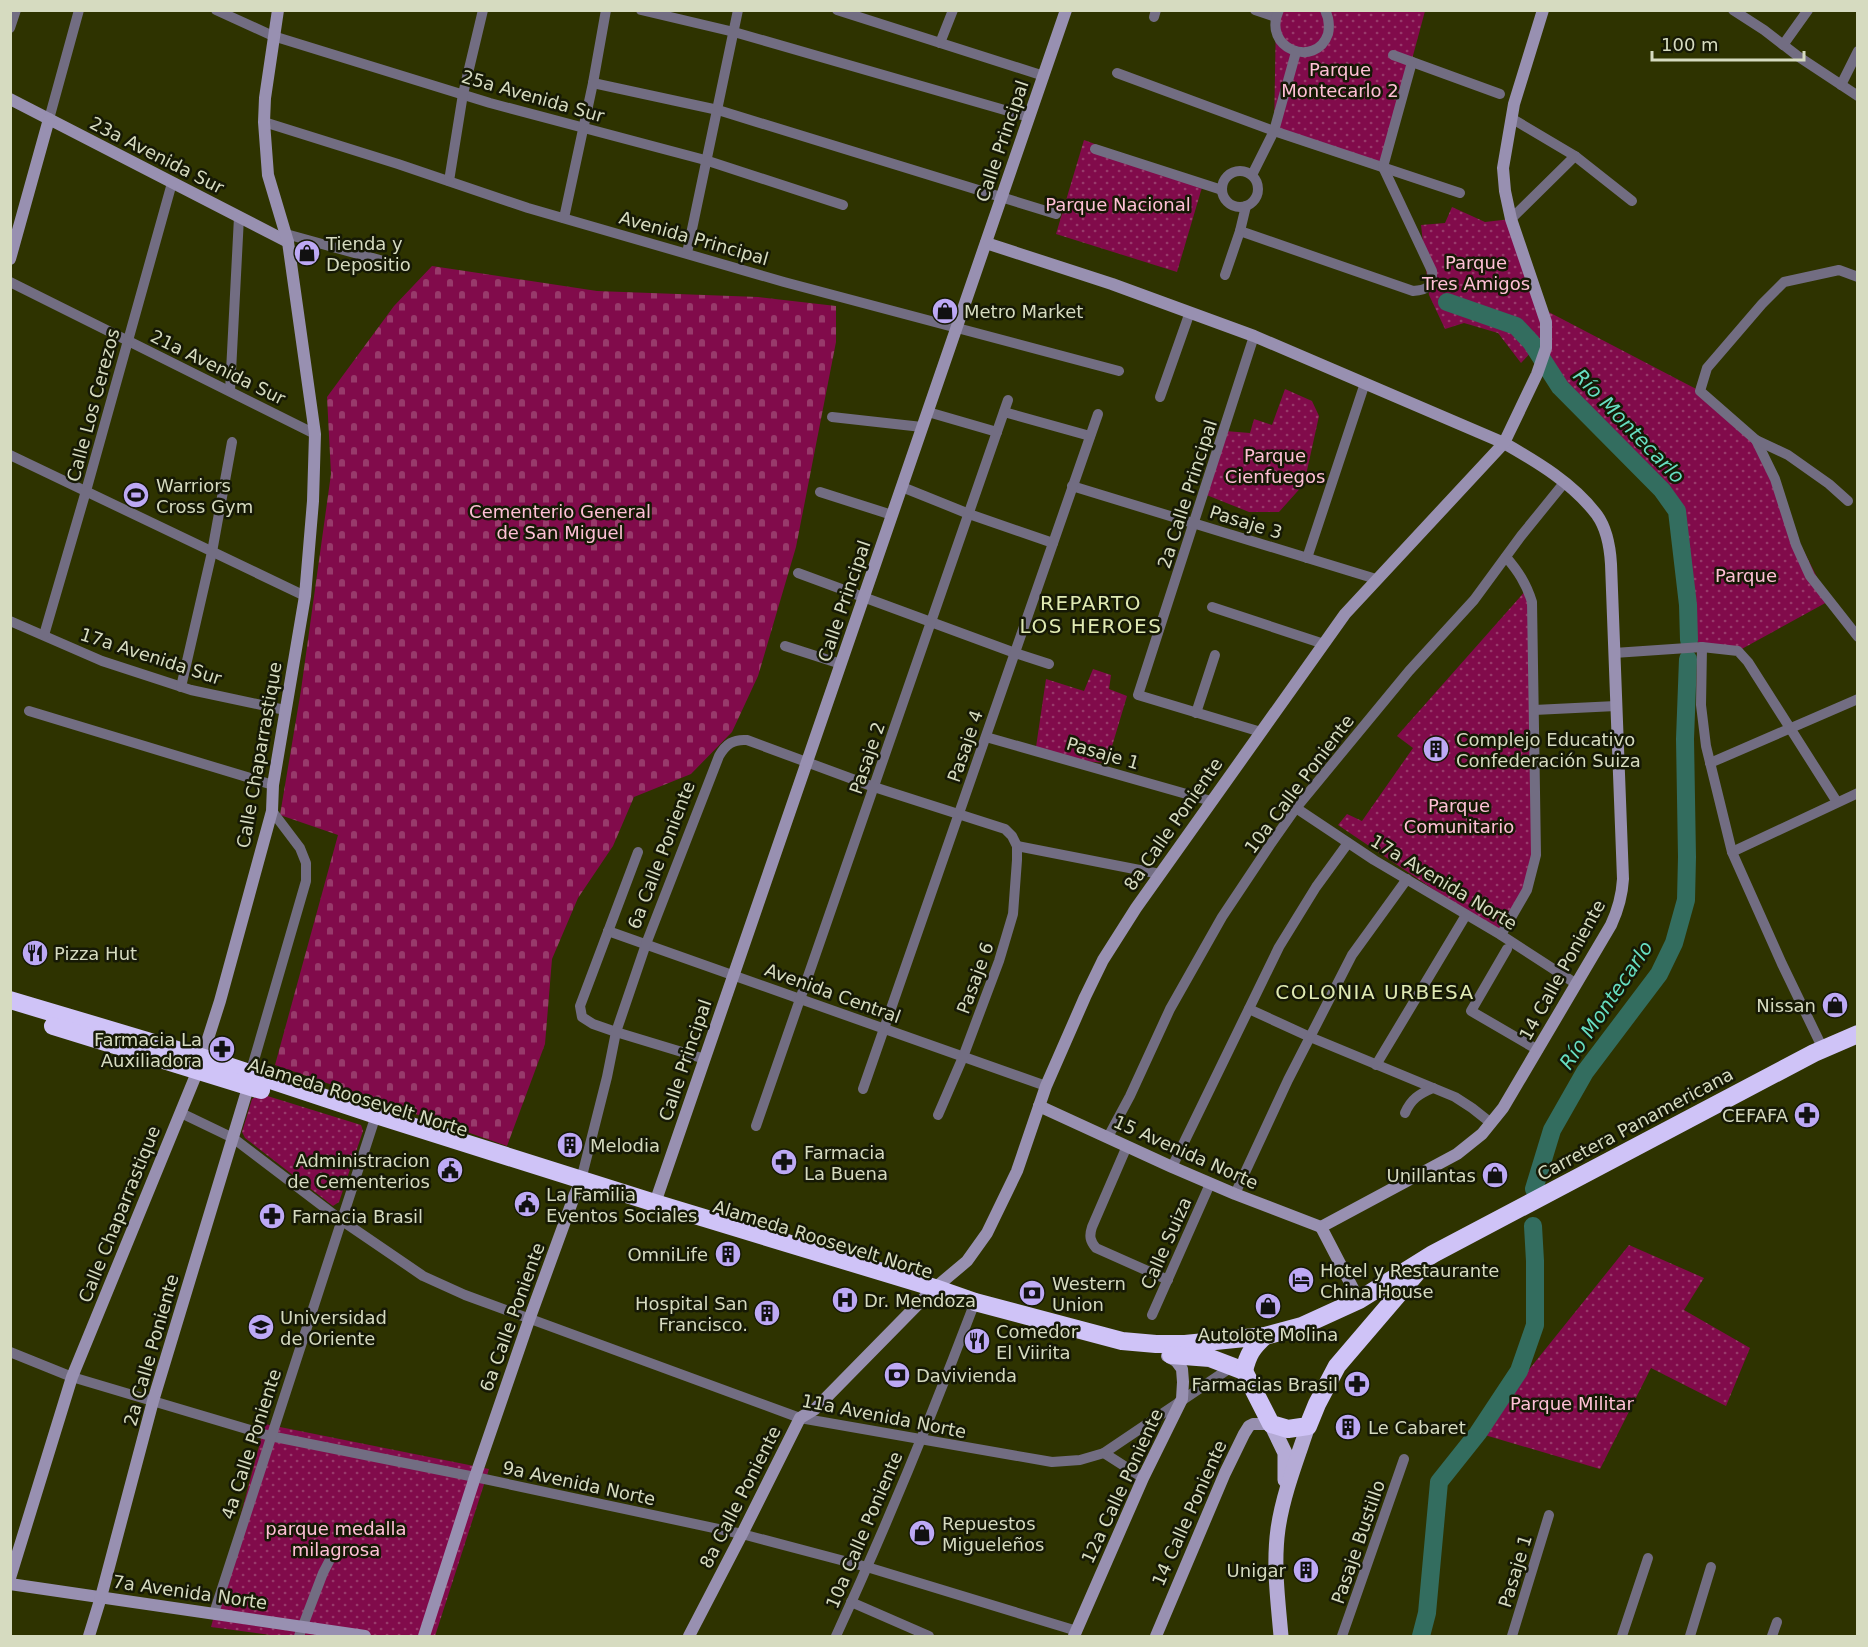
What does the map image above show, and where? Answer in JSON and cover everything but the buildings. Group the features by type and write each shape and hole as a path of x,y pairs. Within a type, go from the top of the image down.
{"highway":[{"path":"10,1000 199,1064"},
{"path":"10,1013 199,1064"},
{"name":"Carretera Panamericana","path":"1265,1336 1302,1326 1359,1300 1433,1254 1823,1049 1857,1034"},
{"name":"Alameda Roosevelt Norte","path":"199,1064 251,1078 581,1183 806,1258 932,1290"},
{"name":"Alameda Roosevelt Norte","path":"581,1183 655,1203 932,1290 1103,1347 1124,1352 1210,1358 1239,1368"},
{"name":"Carretera Panamericana","path":"1308,1426 1337,1366 1433,1254"},
{"path":"1359,1300 1372,1325"},
{"name":"Alameda Roosevelt Norte","path":"974,1305 1122,1341 1185,1344 1265,1336"},
{"path":"1265,1336 1253,1346 1239,1368 1271,1425 1288,1430 1308,1426"}],"main road":[{"path":"1271,1425 1285,1453 1284,1501"},
{"path":"1281,1636 1275,1566 1278,1528 1284,1501 1308,1426"}],"street":[{"path":"10,28 16,10"},
{"path":"10,259 79,10"},
{"name":"25a Avenida Sur","path":"216,10 273,36 583,129 705,160 843,205"},
{"name":"Calle Chaparrastique","path":"10,1578 72,1377 199,1064 223,990 272,812 273,785 305,596 313,501 315,434 287,238 268,175 264,122 265,98 278,10"},
{"path":"449,181 463,94 483,10"},
{"path":"564,218 606,10"},
{"path":"641,10 734,32 1029,117"},
{"path":"687,253 738,10"},
{"path":"837,10 1044,75"},
{"path":"940,43 953,10"},
{"name":"Calle Principal","path":"655,1203 1066,10"},
{"path":"1255,10 1278,14 1275,26 1277,35 1281,43 1296,52 1313,50 1326,38 1329,21 1325,10"},
{"name":"8a Calle Poniente","path":"688,1636 800,1418 815,1409 932,1290 967,1261 987,1233 1017,1171 1046,1086 1085,997 1103,960 1160,874 1345,614 1504,443 1537,374 1546,348 1546,322 1512,219 1505,190 1503,168 1511,118 1531,44 1543,10"},
{"path":"1783,45 1808,10"},
{"path":"1737,12 1857,96"},
{"path":"1841,85 1857,51"},
{"path":"1252,175 1275,131 1296,52"},
{"path":"1393,55 1500,94"},
{"path":"1240,231 1413,291 1423,290 1430,285 1432,271 1383,167 1412,62"},
{"path":"1117,73 1275,131 1460,192"},
{"path":"593,83 718,111 1056,214"},
{"name":"23a Avenida Sur","path":"10,99 239,217 287,238"},
{"path":"1511,118 1575,156 1632,201"},
{"name":"Avenida Principal","path":"264,122 564,218 784,282 1119,371"},
{"path":"1095,149 1222,190"},
{"path":"1512,219 1575,156"},
{"path":"1242,171 1252,175 1257,181 1258,189 1253,202 1246,206 1235,207 1226,201 1222,190 1224,180 1232,172 1242,171"},
{"name":"Calle Los Cerezos","path":"44,636 172,183"},
{"path":"1225,274 1246,206"},
{"path":"230,392 239,217"},
{"path":"287,238 387,262"},
{"path":"986,243 1112,284 1254,336 1504,443 1538,462 1564,483"},
{"path":"1848,501 1829,484 1788,455 1756,440 1700,391 1707,369 1762,304 1784,282 1839,270 1857,277"},
{"name":"21a Avenida Sur","path":"10,282 315,434"},
{"path":"1160,397 1190,312"},
{"name":"2a Calle Principal","path":"1196,713 1138,695 1254,336"},
{"path":"1307,558 1365,383"},
{"name":"Pasaje 2","path":"756,1126 1008,400"},
{"path":"928,412 997,432"},
{"path":"1004,412 1090,436"},
{"name":"Pasaje 4","path":"863,1089 1098,414"},
{"path":"832,417 922,427"},
{"path":"1756,440 1775,479 1796,545 1810,576 1857,637"},
{"path":"181,687 212,552 232,442"},
{"path":"10,454 305,596"},
{"name":"14 Calle Poniente","path":"1321,1227 1457,1154 1470,1145 1491,1124 1538,1050 1575,983 1611,925 1622,895 1610,548 1598,516 1564,483"},
{"name":"10a Calle Poniente","path":"1108,1137 1130,1096 1170,1009 1216,927 1296,808 1409,671 1474,600 1564,483"},
{"name":"Pasaje 3","path":"1072,486 1376,579"},
{"path":"902,487 969,514 1053,543"},
{"path":"820,492 892,514"},
{"path":"1501,935 1527,890 1536,855 1532,602 1520,574 1506,557"},
{"path":"798,573 1049,664"},
{"path":"1212,607 1323,644"},
{"name":"17a Avenida Sur","path":"10,621 102,661 181,687 285,710"},
{"path":"785,646 841,664"},
{"path":"1614,653 1702,647 1738,651 1748,662 1837,802"},
{"path":"1702,647 1701,705 1710,763 1732,852 1823,1049"},
{"path":"1215,655 1196,713 1261,732"},
{"path":"1710,763 1857,699"},
{"path":"1534,710 1616,706"},
{"path":"29,711 273,785"},
{"name":"Pasaje 1","path":"986,737 1211,801"},
{"name":"6a Calle Poniente","path":"424,1636 529,1320 581,1183 616,1032 646,944 719,756 724,747 732,742 747,740 807,762"},
{"path":"807,762 958,816 1005,830 1012,836 1017,846 1160,874"},
{"path":"1732,852 1857,793"},
{"name":"17a Avenida Norte","path":"1296,808 1348,843 1501,935 1575,983"},
{"name":"2a Calle Poniente","path":"89,1636 153,1401 251,1078 306,881 306,863 300,848 272,812"},
{"path":"1172,1167 1279,947 1316,887 1348,843"},
{"name":"Pasaje 6","path":"938,1115 963,1057 999,961 1013,914 1017,846"},
{"path":"638,852 580,1006 580,1012 587,1021 616,1032 705,1059"},
{"path":"1235,1194 1352,955 1407,879"},
{"path":"1376,1065 1466,915"},
{"name":"Avenida Central","path":"608,931 1046,1086"},
{"path":"1507,949 1471,1011 1538,1050"},
{"path":"1249,1009 1464,1102 1491,1124"},
{"path":"1405,1113 1409,1103 1416,1096 1433,1088"},
{"name":"15 Avenida Norte","path":"1039,1107 1210,1184 1321,1227"},
{"name":"11a Avenida Norte","path":"181,1113 233,1138 341,1220 423,1276 529,1320 800,1418 1052,1462 1080,1460 1104,1453 1182,1399 1239,1368"},
{"name":"4a Calle Poniente","path":"214,1613 374,1119"},
{"path":"1127,1146 1092,1227 1091,1242 1096,1248 1168,1280"},
{"name":"Calle Suiza","path":"1152,1315 1210,1184"},
{"path":"1321,1227 1359,1300"},
{"name":"10a Calle Poniente","path":"836,1636 920,1440 974,1305"},
{"name":"9a Avenida Norte","path":"10,1352 72,1377 270,1436 742,1534 867,1567 1075,1634"},
{"name":"12a Calle Poniente","path":"1075,1634 1143,1478 1182,1399 1182,1369 1176,1361 1165,1355"},
{"name":"14 Calle Poniente","path":"1156,1636 1225,1473 1244,1434 1253,1424 1271,1425"},
{"path":"1104,1453 1143,1478"},
{"name":"Pasaje Bustillo","path":"1342,1636 1404,1459"},
{"name":"Pasaje 1","path":"1512,1636 1549,1515"},
{"path":"300,1632 323,1573 335,1550"},
{"path":"1622,1636 1648,1558"},
{"path":"1690,1636 1711,1567"},
{"name":"7a Avenida Norte","path":"10,1584 214,1613 300,1632 365,1636"},
{"path":"851,1602 929,1636"},
{"path":"1772,1636 1777,1622"}],"green space":[{"name":"Parque Montecarlo 2","path":"1281,11 1425,11 1383,167 1274,131 1276,17"},
{"name":"Parque Nacional","path":"1084,140 1203,184 1177,272 1056,234"},
{"name":"Parque","path":"1452,207 1485,222 1511,219 1541,308 1700,391 1762,452 1784,512 1829,601 1738,651 1689,640 1677,511 1560,387 1544,339 1521,363 1498,333 1464,323 1445,329 1429,295 1421,225 1445,223"},
{"name":"Cementerio General de San Miguel","path":"432,266 597,291 758,297 836,306 836,342 796,547 758,676 732,732 691,774 634,797 613,846 578,898 552,959 545,1044 507,1146 275,1065 338,835 280,815 301,690 331,474 327,397 394,306"},
{"name":"Parque Cienfuegos","path":"1285,389 1312,401 1319,416 1304,484 1279,512 1249,512 1204,494 1225,431 1250,433 1254,419 1272,425"},
{"name":"Parque Comunitario","path":"1528,588 1536,855 1527,890 1501,935 1338,825 1347,814 1362,821 1413,748 1397,736"},
{"path":"1093,669 1111,675 1109,689 1127,696 1107,763 1082,761 1036,747 1046,679 1084,691"},
{"path":"261,1094 361,1125 363,1131 339,1202 333,1206 245,1138 242,1132 252,1099"},
{"name":"Parque Militar","path":"1629,1245 1704,1278 1684,1310 1750,1348 1726,1406 1651,1368 1600,1469 1478,1433"},
{"name":"parque medalla milagrosa","path":"265,1424 489,1469 435,1636 278,1636 211,1627"}],"waterway":[{"name":"Río Montecarlo","path":"1447,302 1516,326 1531,342 1560,387 1662,490 1677,511 1688,605 1689,640"},
{"name":"Río Montecarlo","path":"1534,1189 1552,1130 1585,1072 1659,974 1674,943 1686,900 1685,739 1688,659"},
{"name":"Río Montecarlo","path":"1421,1636 1427,1613 1439,1482 1478,1433 1519,1371 1535,1325 1533,1226"}],"place":[{"name":"Tienda y Depositio","path":"307,253"},
{"name":"Metro Market","path":"945,311"},
{"name":"Warriors Cross Gym","path":"136,495"},
{"name":"Complejo Educativo Confederación Suiza","path":"1436,749"},
{"name":"Pizza Hut","path":"35,953"},
{"name":"Nissan","path":"1835,1005"},
{"name":"Farmacia La Auxiliadora","path":"222,1049"},
{"name":"CEFAFA","path":"1807,1115"},
{"name":"Melodia","path":"570,1145"},
{"name":"Farmacia La Buena","path":"784,1162"},
{"name":"Administracion de Cementerios","path":"450,1170"},
{"name":"Unillantas","path":"1495,1175"},
{"name":"La Familia Eventos Sociales","path":"527,1204"},
{"name":"Farnacia Brasil","path":"272,1216"},
{"name":"OmniLife","path":"728,1254"},
{"name":"Hotel y Restaurante China House","path":"1301,1280"},
{"name":"Western Union","path":"1032,1293"},
{"name":"Dr. Mendoza","path":"845,1300"},
{"name":"Autolote Molina","path":"1268,1306"},
{"name":"Hospital San Francisco.","path":"767,1313"},
{"name":"Universidad de Oriente","path":"261,1327"},
{"name":"Comedor El Viirita","path":"977,1341"},
{"name":"Davivienda","path":"897,1375"},
{"name":"Farmacias Brasil","path":"1357,1384"},
{"name":"Le Cabaret","path":"1348,1427"},
{"name":"Repuestos Migueleños","path":"922,1533"},
{"name":"Unigar","path":"1306,1570"}],"district":[{"name":"REPARTO LOS HEROES","path":"1091,614"},
{"name":"COLONIA URBESA","path":"1375,992"}],"park label":[{"name":"Parque Tres Amigos","path":"1476,272"}]}
